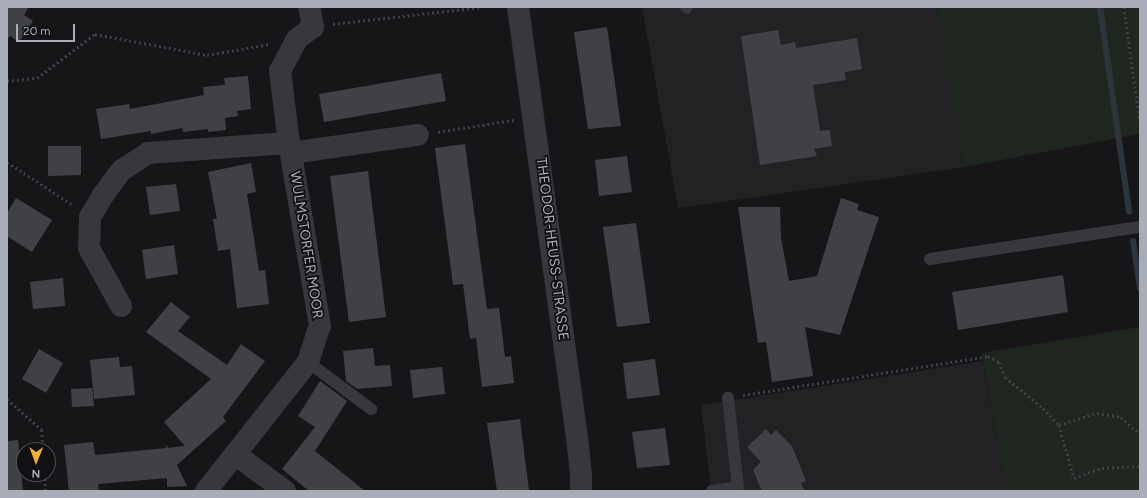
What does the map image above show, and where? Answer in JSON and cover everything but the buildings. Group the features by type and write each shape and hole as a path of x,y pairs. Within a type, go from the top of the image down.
{"street":[{"name":"THEODOR-HEUSS-STRASSE","path":"518,7 578,446 581,491"},
{"name":"WULMSTORFER MOOR","path":"206,491 308,362 320,326 290,148 280,71 306,24"},
{"name":"WULMSTORFER MOOR","path":"290,148 418,135"},
{"path":"121,306 89,248 90,216 103,195 122,170 148,154 290,148"},
{"path":"235,454 285,491"}],"lane":[{"path":"930,259 1140,227"},
{"path":"308,362 371,409"},
{"path":"712,491 738,487 728,398"}],"path":[{"path":"7,81 37,78 95,34 207,55 306,24 482,7"},
{"path":"1124,7 1140,121"},
{"path":"418,135 534,116"},
{"path":"7,162 90,216"},
{"path":"728,398 988,356 999,362 1006,377 1043,408 1059,425 1074,478 1102,468 1140,466"},
{"path":"7,399 42,430 43,442"},
{"path":"1059,425 1097,413 1121,417 1136,431 1140,431"}],"shaded area":[{"path":"642,7 936,7 964,167 678,208"},
{"path":"936,7 1140,7 1140,134 964,167"},
{"path":"1140,327 1140,491 1006,491 982,353"},
{"path":"983,361 1006,491 711,491 701,405"}],"waterway":[{"path":"1100,7 1129,212"},
{"path":"1133,241 1140,288"}]}
